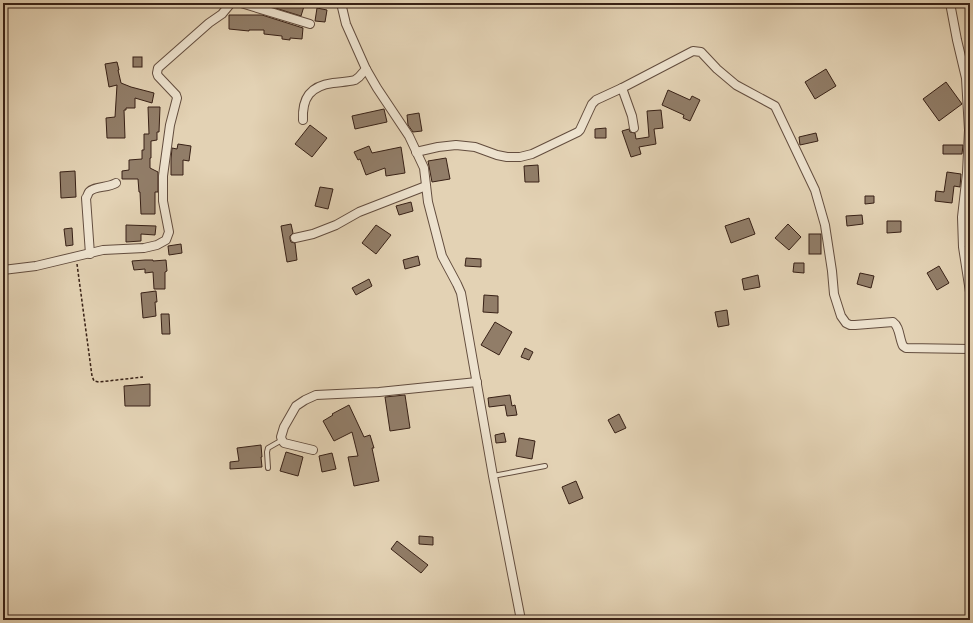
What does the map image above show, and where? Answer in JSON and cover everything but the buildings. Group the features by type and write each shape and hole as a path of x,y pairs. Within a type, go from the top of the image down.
{"street":[{"path":"3,270 36,266 104,250 144,248 158,245 166,240 169,232 163,201 163,176 170,125 177,98 176,95 158,76 158,68 209,23 222,14 231,3"},
{"path":"241,3 310,24"},
{"path":"341,3 346,24 366,69 376,88 409,136 424,168 428,202 442,256 461,293 493,476 521,620"},
{"path":"950,3 966,78 969,130 967,173 962,217 963,247 970,292"},
{"path":"416,152 456,145 475,147 496,155 507,157 520,157 532,154 578,132 592,104 596,100 693,51 701,52 717,69 736,85 775,106 815,190 825,225 834,294 844,321 850,325 893,322 896,324 898,329 902,346 906,348 970,349"},
{"path":"303,120 304,103 314,89 326,84 355,80 366,69"},
{"path":"622,88 632,116 634,128"},
{"path":"90,254 86,198 88,192 95,188 111,186 116,183"},
{"path":"295,238 313,234 336,225 359,212 426,186"},
{"path":"313,450 284,443 281,437 284,427 296,406 316,395 379,392 477,382"}],"lane":[{"path":"268,468 268,448 282,440"},
{"path":"493,476 544,466"}],"path":[{"path":"76,256 92,376 94,381 99,382 143,377"}]}
